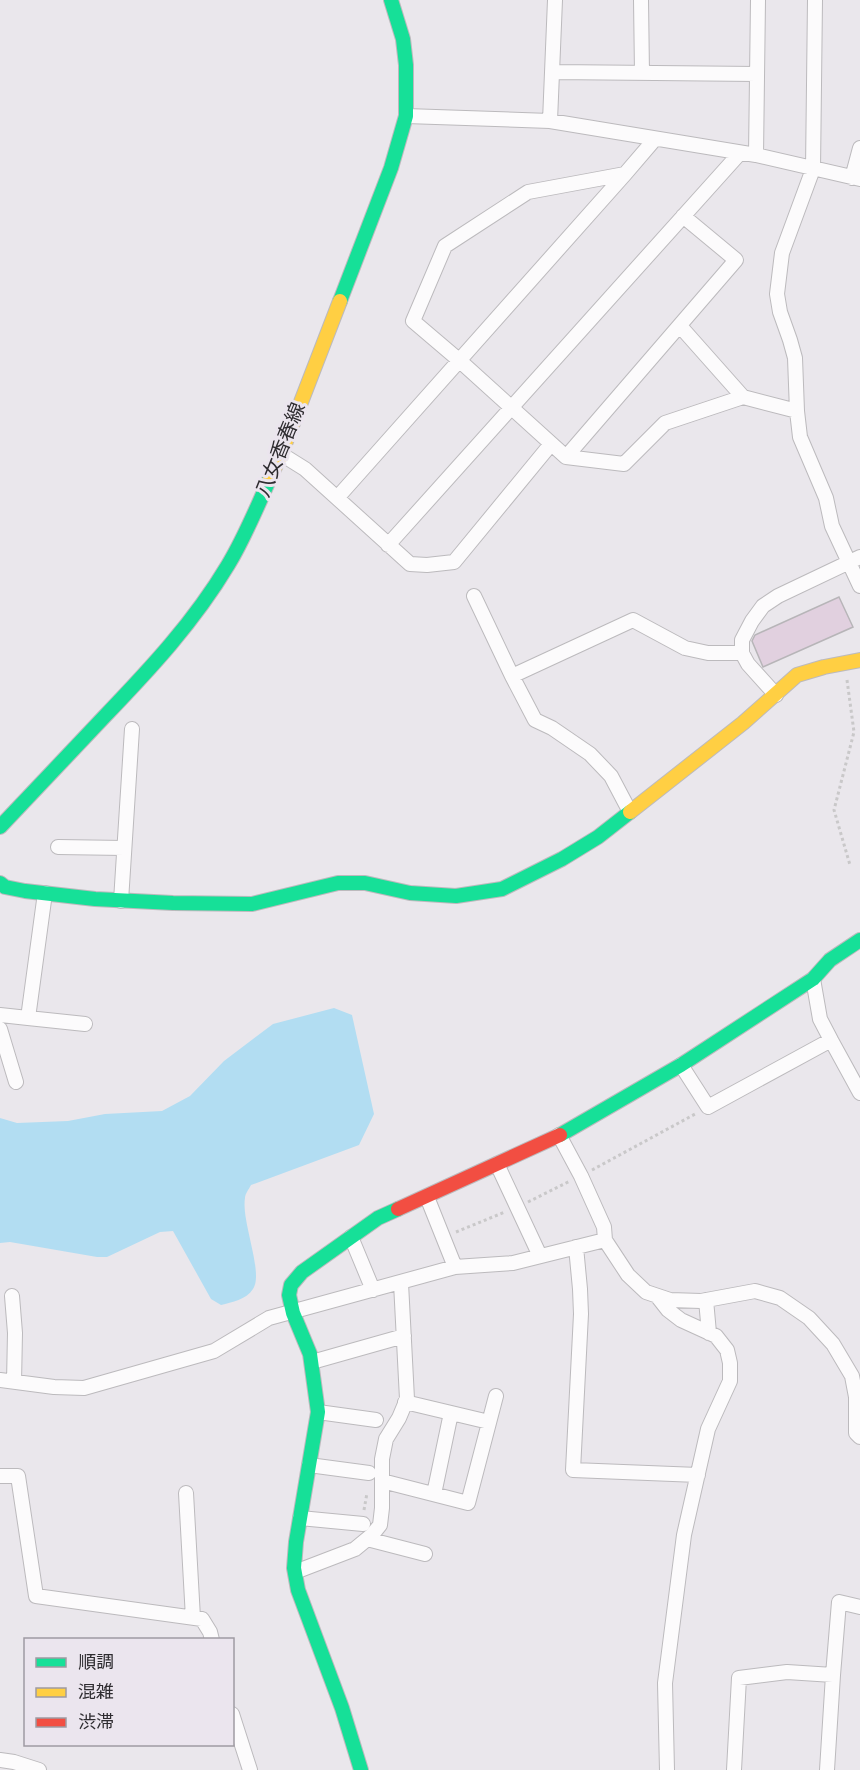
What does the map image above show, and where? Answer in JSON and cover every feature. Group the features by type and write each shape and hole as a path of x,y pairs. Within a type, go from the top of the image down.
{"street":[{"name":"八女香春線","path":"0,827 150,669 207,598 230,564 245,534 281,454 391,168 406,116 406,65 403,39 391,0"},
{"path":"550,121 555,0"},
{"path":"641,0 642,73"},
{"path":"756,155 758,0"},
{"path":"815,0 813,170 782,254 777,294 780,312 795,358 797,411 801,437 823,492 832,526 854,560 860,586"},
{"path":"553,72 757,74"},
{"path":"406,116 550,121 756,155 813,170 856,178 860,148"},
{"path":"336,498 460,361 654,139"},
{"path":"388,545 740,153"},
{"path":"625,174 528,192 445,246 414,321 566,457 624,464 665,423 743,397 797,411"},
{"path":"566,457 736,260 683,216"},
{"path":"680,326 743,397"},
{"path":"281,454 304,469 410,564 427,565 454,562 551,444"},
{"path":"776,695 748,664 742,652 742,640 763,606 778,596 854,560"},
{"path":"474,597 535,720 552,728 590,754 611,776 630,812"},
{"path":"512,676 633,620 686,648 708,653 742,652"},
{"path":"0,883 5,887 45,893 173,903 252,904 338,883 365,883 410,893 456,897 502,890 598,837 701,758 797,675 860,660"},
{"path":"120,900 132,729"},
{"path":"58,847 124,848"},
{"path":"28,1018 45,893"},
{"path":"361,1770 342,1708 298,1590 295,1572 296,1542 318,1412 312,1362 293,1313 289,1295 291,1285 302,1272 378,1218 559,1135 681,1065 813,979 830,960 860,940"},
{"path":"813,979 820,1019 860,1093"},
{"path":"0,1015 85,1024"},
{"path":"0,1029 16,1082"},
{"path":"681,1065 708,1107 831,1040"},
{"path":"559,1135 604,1227 605,1239 628,1275 646,1292 670,1300 706,1300 755,1291 780,1298 809,1318 833,1344 852,1376 856,1397 856,1433 860,1437"},
{"path":"497,1164 540,1256"},
{"path":"427,1197 454,1267"},
{"path":"351,1237 373,1290"},
{"path":"12,1296 15,1333 7,1381 84,1388 214,1351 269,1318 454,1267 513,1263 605,1239"},
{"path":"576,1247 581,1314 573,1470 698,1475"},
{"path":"295,1572 355,1549 380,1525 382,1459 386,1439 407,1399 401,1282"},
{"path":"657,1296 668,1310 681,1320 716,1336 727,1350 730,1363 730,1381 708,1429 684,1535 665,1683 668,1770"},
{"path":"706,1300 709,1333"},
{"path":"312,1362 404,1336"},
{"path":"382,1481 468,1503 496,1396"},
{"path":"405,1402 489,1422"},
{"path":"318,1412 376,1420"},
{"path":"434,1494 451,1413"},
{"path":"309,1465 369,1473"},
{"path":"0,1476 18,1476 36,1596 194,1618 202,1620 212,1638"},
{"path":"186,1493 194,1618"},
{"path":"300,1518 363,1524"},
{"path":"367,1539 425,1554"},
{"path":"826,1770 839,1602 860,1607"},
{"path":"734,1770 739,1678 787,1672 833,1675"},
{"path":"234,1720 250,1770"},
{"path":"0,1760 39,1770"}],"path":[{"path":"844,663 854,732 834,810 850,865"}],"water":[{"path":"334,1008 352,1015 374,1114 359,1145 251,1185 245,1196 245,1208 256,1281 247,1296 221,1305 211,1299 173,1231 160,1232 107,1257 10,1242 0,1243 0,1118 17,1123 68,1121 105,1114 162,1111 190,1096 224,1061 273,1024"}],"building":[{"path":"839,597 853,627 763,667 752,641 755,635"}],"traffic: fast":[{"path":"340,301 391,168 406,116 406,65 403,39 391,0"},
{"path":"0,827 138,681 201,606 234,554 270,478"},
{"path":"0,883 5,887 25,891 95,899 173,903 252,904 338,883 365,883 410,893 456,896 502,889 562,859 598,837 630,812"},
{"path":"560,1135 681,1065 813,979 830,960 860,940"},
{"path":"361,1770 342,1708 298,1590 294,1568 296,1542 318,1412 310,1354 293,1313 289,1295 291,1285 302,1272 378,1218 398,1209"}],"traffic: slow":[{"path":"270,478 340,301"},
{"path":"630,812 743,723 797,675 860,660"}],"traffic: jam":[{"path":"398,1209 560,1135"}]}
